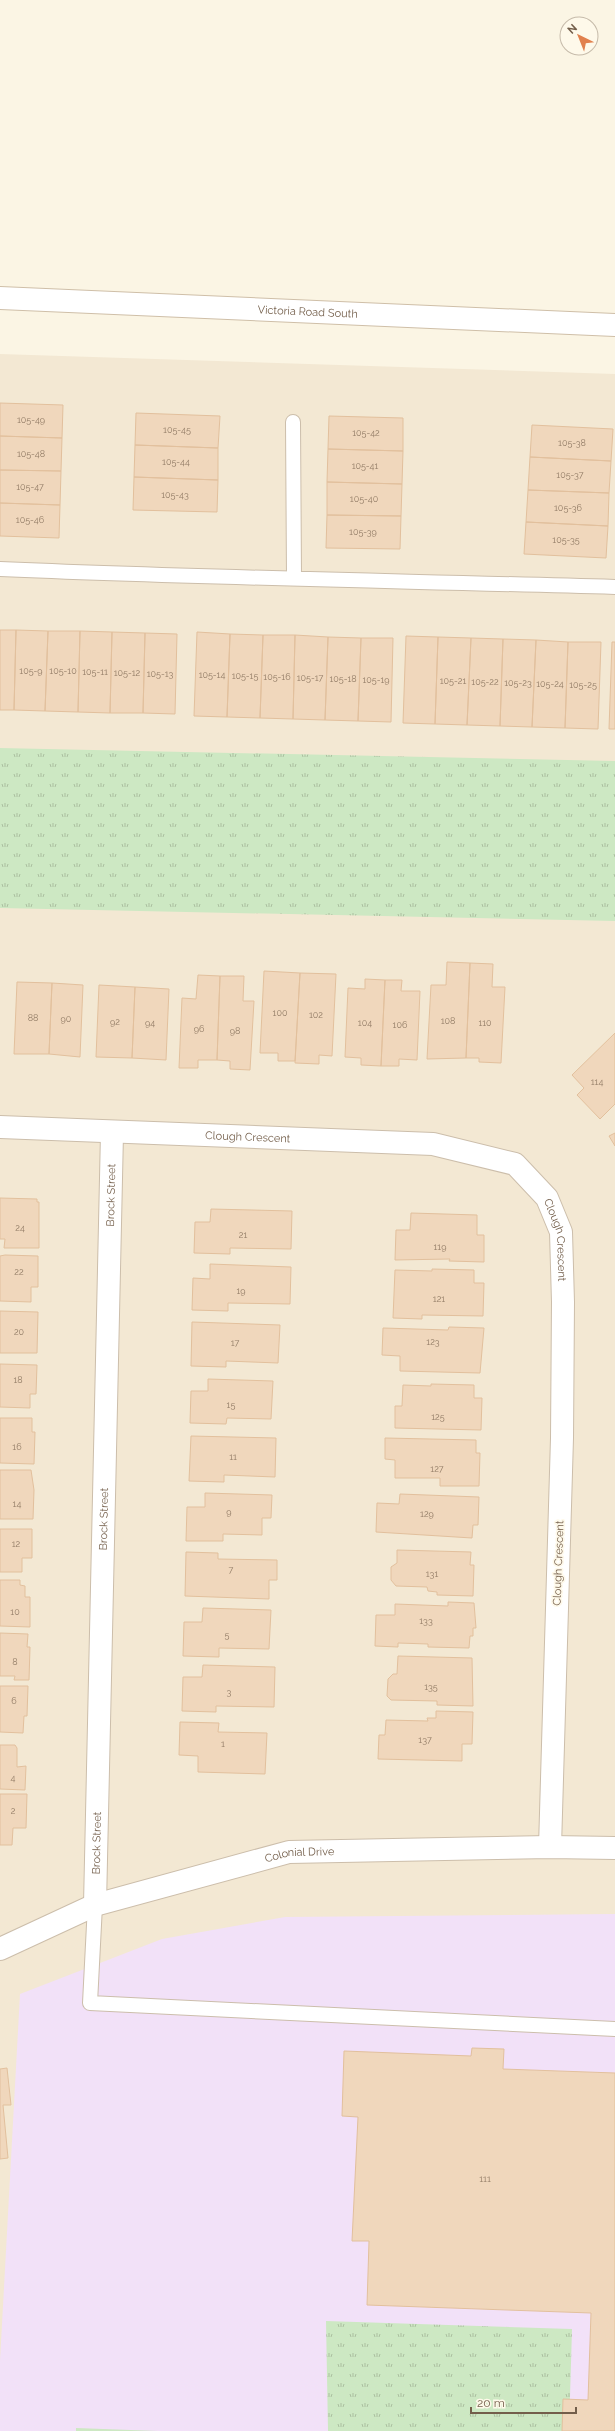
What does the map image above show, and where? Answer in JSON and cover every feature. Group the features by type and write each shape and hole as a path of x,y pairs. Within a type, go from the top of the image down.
{"street":[{"name":"Victoria Road South","path":"0,298 615,325"},
{"name":"Clough Crescent","path":"0,1127 112,1133 433,1144 515,1164 547,1198 561,1232 563,1302 562,1438 550,1847"},
{"name":"Brock Street","path":"95,1905 112,1133"},
{"name":"Colonial Drive","path":"0,1949 95,1905 289,1852 550,1847 615,1848"}],"lane":[{"path":"293,422 294,577"},
{"path":"0,569 191,577 294,577 615,587"},
{"path":"95,1905 90,2004 615,2029"}],"shaded area":[{"path":"0,354 615,374 615,2431 0,2431"},
{"path":"615,1914 615,2431 0,2431 0,2361 20,1994 162,1939 285,1917"}],"green space":[{"path":"0,748 615,761 615,921 0,908"},
{"path":"326,2321 572,2329 569,2431 328,2431"},
{"path":"76,2428 158,2431 76,2431"}],"building":[{"path":"0,403 63,405 62,438 0,436"},
{"path":"136,413 220,416 218,448 135,445"},
{"path":"329,416 403,418 403,451 328,449"},
{"path":"532,425 613,429 611,461 530,457"},
{"path":"0,436 62,438 61,471 0,470"},
{"path":"135,445 218,448 218,480 134,477"},
{"path":"328,449 403,451 402,484 327,482"},
{"path":"530,457 611,461 609,493 528,490"},
{"path":"0,470 61,471 60,505 0,503"},
{"path":"134,477 218,480 217,512 133,510"},
{"path":"327,482 402,484 401,516 327,515"},
{"path":"528,490 609,493 608,526 526,522"},
{"path":"0,503 60,505 59,538 0,536"},
{"path":"327,515 401,516 400,549 326,548"},
{"path":"526,522 608,526 606,558 524,554"},
{"path":"0,630 16,630 14,710 0,710"},
{"path":"16,630 48,631 45,711 14,710"},
{"path":"48,631 80,631 78,712 45,711"},
{"path":"80,631 112,632 110,713 78,712"},
{"path":"112,632 145,633 143,713 110,713"},
{"path":"197,632 230,634 227,717 194,716"},
{"path":"145,633 177,634 175,714 143,713"},
{"path":"230,634 263,635 260,718 227,717"},
{"path":"263,635 295,635 293,719 260,718"},
{"path":"295,635 328,637 325,720 293,719"},
{"path":"406,636 438,637 435,724 403,723"},
{"path":"328,637 361,638 358,721 325,720"},
{"path":"438,637 471,638 467,725 435,724"},
{"path":"361,638 393,638 391,722 358,721"},
{"path":"471,638 503,639 500,726 467,725"},
{"path":"503,639 536,640 532,727 500,726"},
{"path":"536,640 568,642 565,728 532,727"},
{"path":"568,642 601,642 598,729 565,728"},
{"path":"612,642 615,642 615,729 609,729"},
{"path":"447,962 470,963 466,1058 427,1059 431,985 446,985"},
{"path":"470,963 493,964 492,987 505,987 501,1063 479,1062 479,1058 466,1058"},
{"path":"264,971 300,973 295,1061 278,1061 278,1053 260,1053"},
{"path":"300,973 336,974 332,1056 319,1055 319,1064 295,1063"},
{"path":"198,975 220,976 217,1060 198,1060 198,1068 179,1068 182,998 196,999"},
{"path":"220,976 244,976 243,1001 254,1001 250,1070 230,1069 230,1061 217,1060"},
{"path":"365,979 385,980 381,1066 361,1065 361,1058 345,1057 348,988 365,989"},
{"path":"385,980 402,980 401,991 420,991 417,1060 399,1059 399,1066 381,1066"},
{"path":"17,982 52,983 49,1054 14,1054"},
{"path":"52,983 83,985 80,1057 49,1054"},
{"path":"99,985 135,987 132,1058 96,1057"},
{"path":"135,987 169,989 166,1060 132,1058"},
{"path":"615,1033 615,1104 600,1119 577,1095 584,1088 572,1075"},
{"path":"615,1133 615,1146 609,1136"},
{"path":"0,1198 37,1199 37,1202 39,1202 39,1248 4,1248 5,1239 0,1239"},
{"path":"211,1209 292,1211 291,1249 230,1248 230,1254 194,1253 195,1222 210,1222"},
{"path":"411,1213 477,1215 477,1235 484,1235 484,1262 449,1261 450,1259 395,1260 396,1230 410,1230"},
{"path":"0,1256 38,1256 38,1287 31,1287 31,1302 0,1301"},
{"path":"210,1264 291,1267 290,1304 228,1303 228,1311 192,1310 193,1278 210,1279"},
{"path":"432,1269 474,1270 474,1283 484,1283 483,1316 422,1315 422,1319 393,1318 395,1270 432,1271"},
{"path":"0,1311 38,1312 37,1353 0,1353"},
{"path":"192,1322 280,1325 278,1363 226,1361 226,1367 191,1366"},
{"path":"449,1327 484,1328 480,1373 400,1371 400,1356 382,1355 383,1328 448,1330"},
{"path":"0,1364 37,1365 36,1394 30,1394 30,1408 0,1407"},
{"path":"208,1379 273,1381 271,1419 227,1418 226,1424 190,1423 191,1391 208,1391"},
{"path":"431,1384 474,1385 474,1398 482,1398 481,1430 395,1428 395,1406 402,1406 403,1385 431,1386"},
{"path":"0,1418 32,1418 32,1432 35,1432 34,1464 0,1463"},
{"path":"191,1436 276,1438 275,1477 224,1475 224,1482 189,1481"},
{"path":"385,1438 476,1440 476,1453 480,1453 479,1486 440,1486 440,1478 395,1478 395,1460 385,1459"},
{"path":"0,1470 31,1470 34,1490 33,1519 0,1519"},
{"path":"205,1493 272,1495 271,1518 262,1518 262,1535 223,1534 223,1541 186,1541 187,1507 205,1507"},
{"path":"400,1494 479,1497 478,1525 473,1525 472,1538 376,1532 377,1503 399,1504"},
{"path":"0,1529 32,1529 32,1558 22,1558 22,1572 0,1572"},
{"path":"397,1550 471,1552 470,1565 474,1565 473,1596 437,1595 437,1592 428,1591 427,1587 396,1586 391,1580 391,1567 397,1563"},
{"path":"186,1552 218,1553 218,1559 277,1560 277,1580 269,1580 269,1599 185,1596"},
{"path":"0,1580 20,1580 20,1585 25,1586 25,1597 30,1597 30,1627 0,1626"},
{"path":"448,1602 474,1603 476,1628 473,1628 473,1636 470,1636 469,1648 428,1647 428,1644 398,1643 398,1647 375,1646 376,1615 395,1615 395,1604 448,1606"},
{"path":"203,1608 271,1610 269,1649 219,1648 219,1657 183,1656 184,1622 202,1622"},
{"path":"0,1633 28,1634 27,1647 30,1647 29,1680 14,1680 15,1676 0,1676"},
{"path":"398,1656 472,1658 473,1706 437,1705 437,1701 391,1700 387,1696 388,1679 393,1674 397,1674"},
{"path":"203,1665 275,1667 274,1707 216,1706 216,1712 182,1711 183,1677 202,1677"},
{"path":"0,1686 28,1686 27,1716 24,1716 23,1733 0,1732"},
{"path":"436,1711 473,1712 472,1744 462,1744 462,1761 378,1759 379,1735 385,1735 386,1720 428,1721 427,1718 436,1718"},
{"path":"180,1722 219,1723 218,1732 267,1733 265,1774 198,1772 198,1756 179,1755"},
{"path":"0,1745 15,1745 17,1748 17,1767 26,1766 25,1790 0,1789"},
{"path":"0,1794 27,1794 26,1828 13,1828 12,1845 0,1845"},
{"path":"472,2048 504,2049 503,2069 615,2073 615,2431 562,2431 563,2399 588,2400 591,2313 367,2305 369,2241 352,2241 358,2117 342,2116 344,2051 471,2056"},
{"path":"7,2068 11,2105 3,2105 8,2158 0,2159 0,2069"}]}
